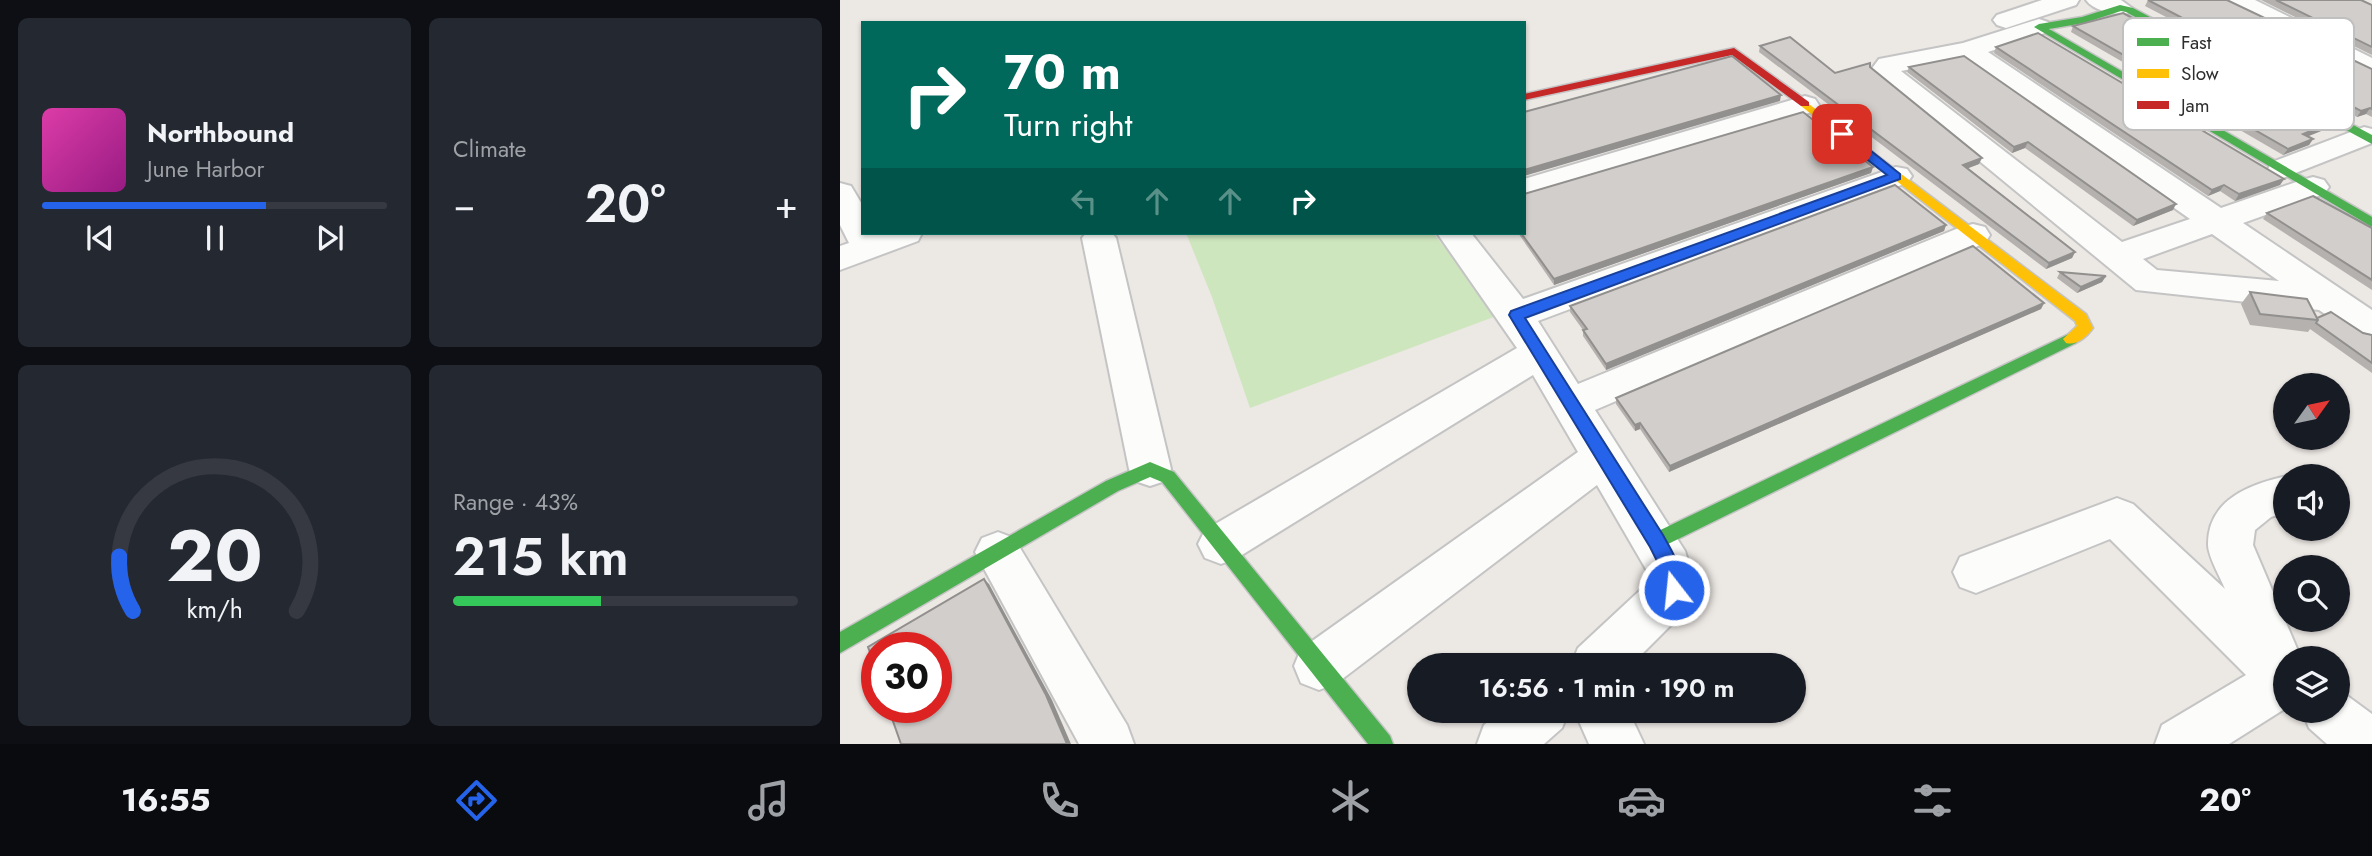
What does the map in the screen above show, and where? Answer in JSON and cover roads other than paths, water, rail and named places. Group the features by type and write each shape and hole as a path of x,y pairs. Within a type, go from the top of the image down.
{"street":[{"path":"2067,0 1958,36 1955,44 2217,219 2372,328"},
{"path":"2242,2 2274,18"},
{"path":"2144,18 2109,4 2084,20 2039,27 1966,51 1888,65 1884,71 2148,281 2329,298"},
{"path":"2039,27 2123,76"},
{"path":"1526,97 1734,51 1747,57 1805,105 2081,318 2085,328 2082,333 1656,541"},
{"path":"2354,59 2372,68"},
{"path":"1526,189 1805,105"},
{"path":"2216,130 2372,223"},
{"path":"2283,169 2368,138"},
{"path":"1516,315 1896,176"},
{"path":"2118,256 2313,187"},
{"path":"840,193 854,254 901,235"},
{"path":"1455,235 1516,315 1540,352 1669,566 1674,590 1608,653"},
{"path":"1572,403 1973,235"},
{"path":"1099,238 1150,469"},
{"path":"1221,544 1540,352"},
{"path":"1318,666 1604,456"},
{"path":"840,643 1112,486 1150,469 1168,477 1382,744"},
{"path":"2273,498 2257,503 2235,520 2231,545 2273,649"},
{"path":"1976,572 2117,517 2273,667"},
{"path":"998,552 1108,744"},
{"path":"2181,744 2273,686"},
{"path":"1503,744 1528,723"},
{"path":"1607,723 1618,744"},
{"path":"2342,723 2367,744"}]}
